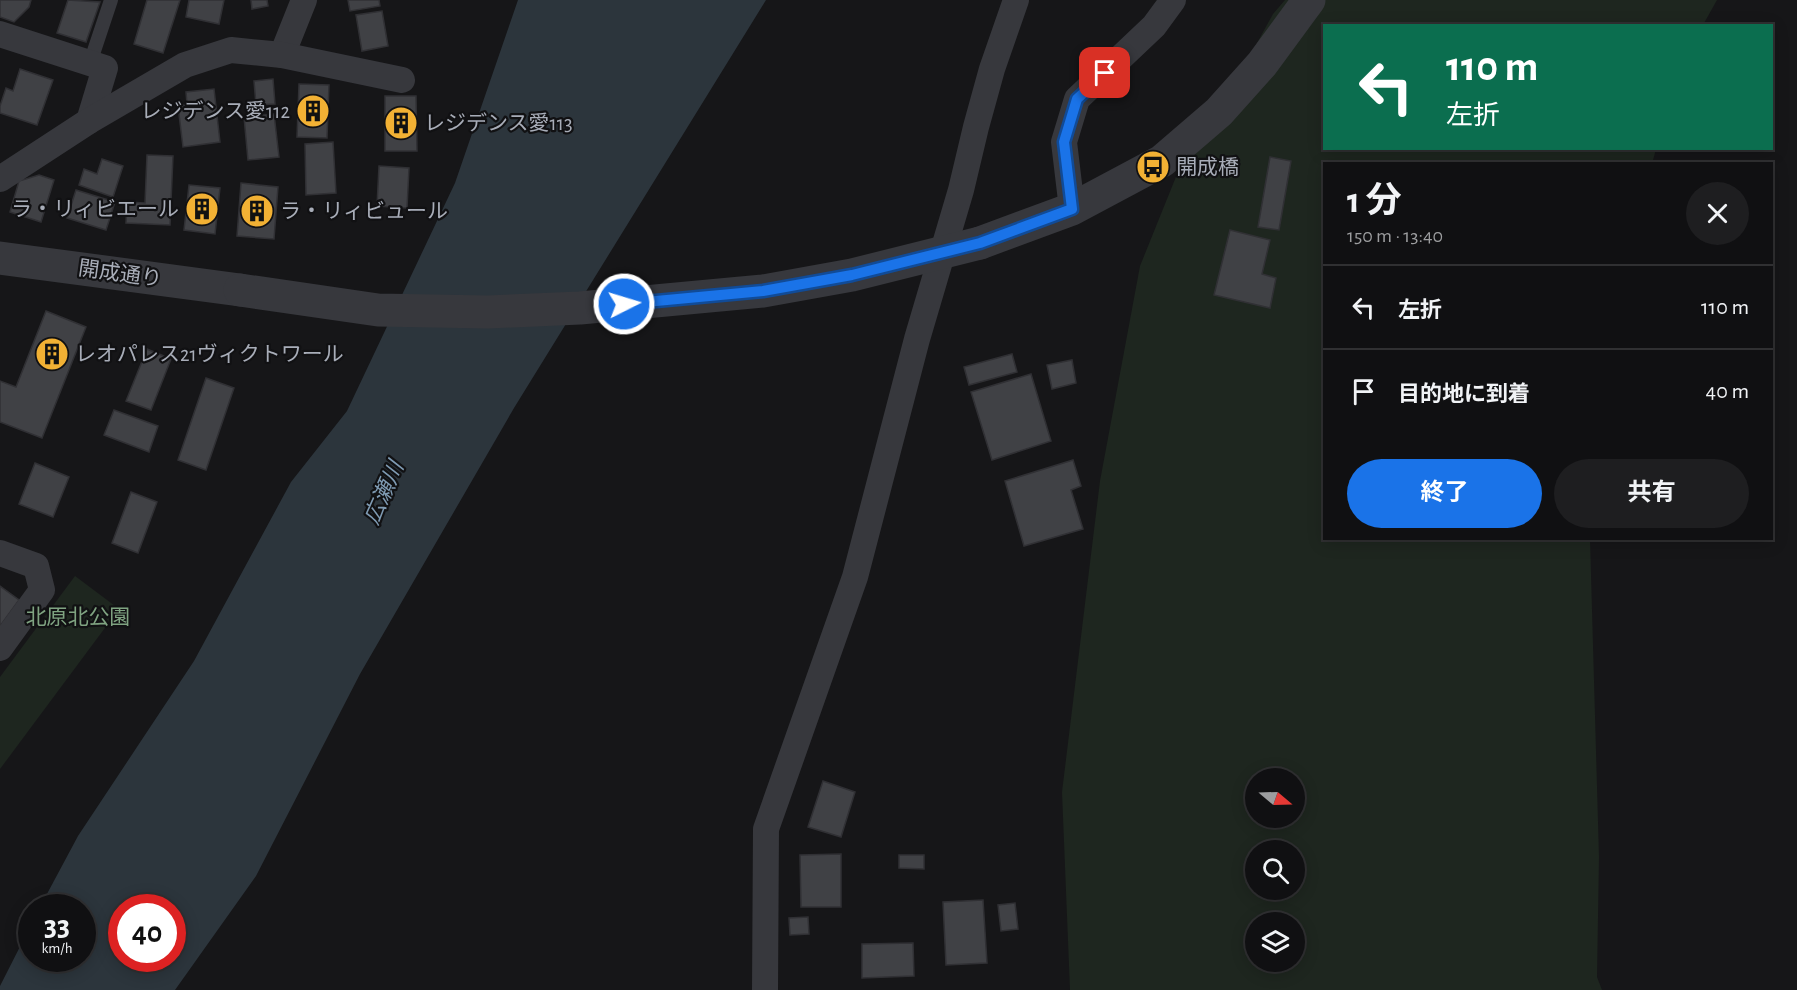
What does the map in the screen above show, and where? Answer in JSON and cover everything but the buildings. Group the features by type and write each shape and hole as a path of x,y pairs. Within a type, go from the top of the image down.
{"street":[{"path":"282,55 304,0"},
{"path":"765,990 766,829 855,577 917,339 961,190 992,69 1016,0"},
{"path":"1072,209 1064,142 1077,99 1154,26 1173,0"},
{"name":"開成通り","path":"0,258 378,310 488,312 580,308 763,291 852,275 980,243 1072,209 1162,161 1219,112 1262,64 1309,0"},
{"path":"0,34 105,68 89,121"},
{"path":"0,179 89,121 184,65 231,50 282,55 402,80"},
{"path":"0,553 36,566 42,590 0,648"}],"lane":[{"path":"90,63 111,0"}],"green space":[{"path":"1285,0 1717,0 1704,24 1323,24 1323,150 1656,150 1653,162 1323,162 1323,540 1590,540 1599,857 1597,977 1602,990 1070,990 1062,792 1100,481 1140,266 1188,147 1219,112 1273,14"},
{"name":"北原北公園","path":"75,576 119,609 0,769 0,677"}],"water":[{"name":"広瀬川","path":"518,0 766,0 514,408 360,674 256,876 175,990 0,990 18,951 18,972 96,972 96,894 47,894 78,836 194,661 291,482 347,411 455,183"}],"place":[{"name":"レジデンス愛112","path":"313,111"},
{"name":"レジデンス愛113","path":"401,123"},
{"name":"開成橋","path":"1153,167"},
{"name":"ラ・リィビエール","path":"202,209"},
{"name":"ラ・リィビュール","path":"257,211"},
{"name":"レオパレス21ヴィクトワール","path":"52,354"}],"route":[{"path":"624,304 763,291 852,275 980,243 1072,209 1064,142 1077,99 1105,73"}]}
